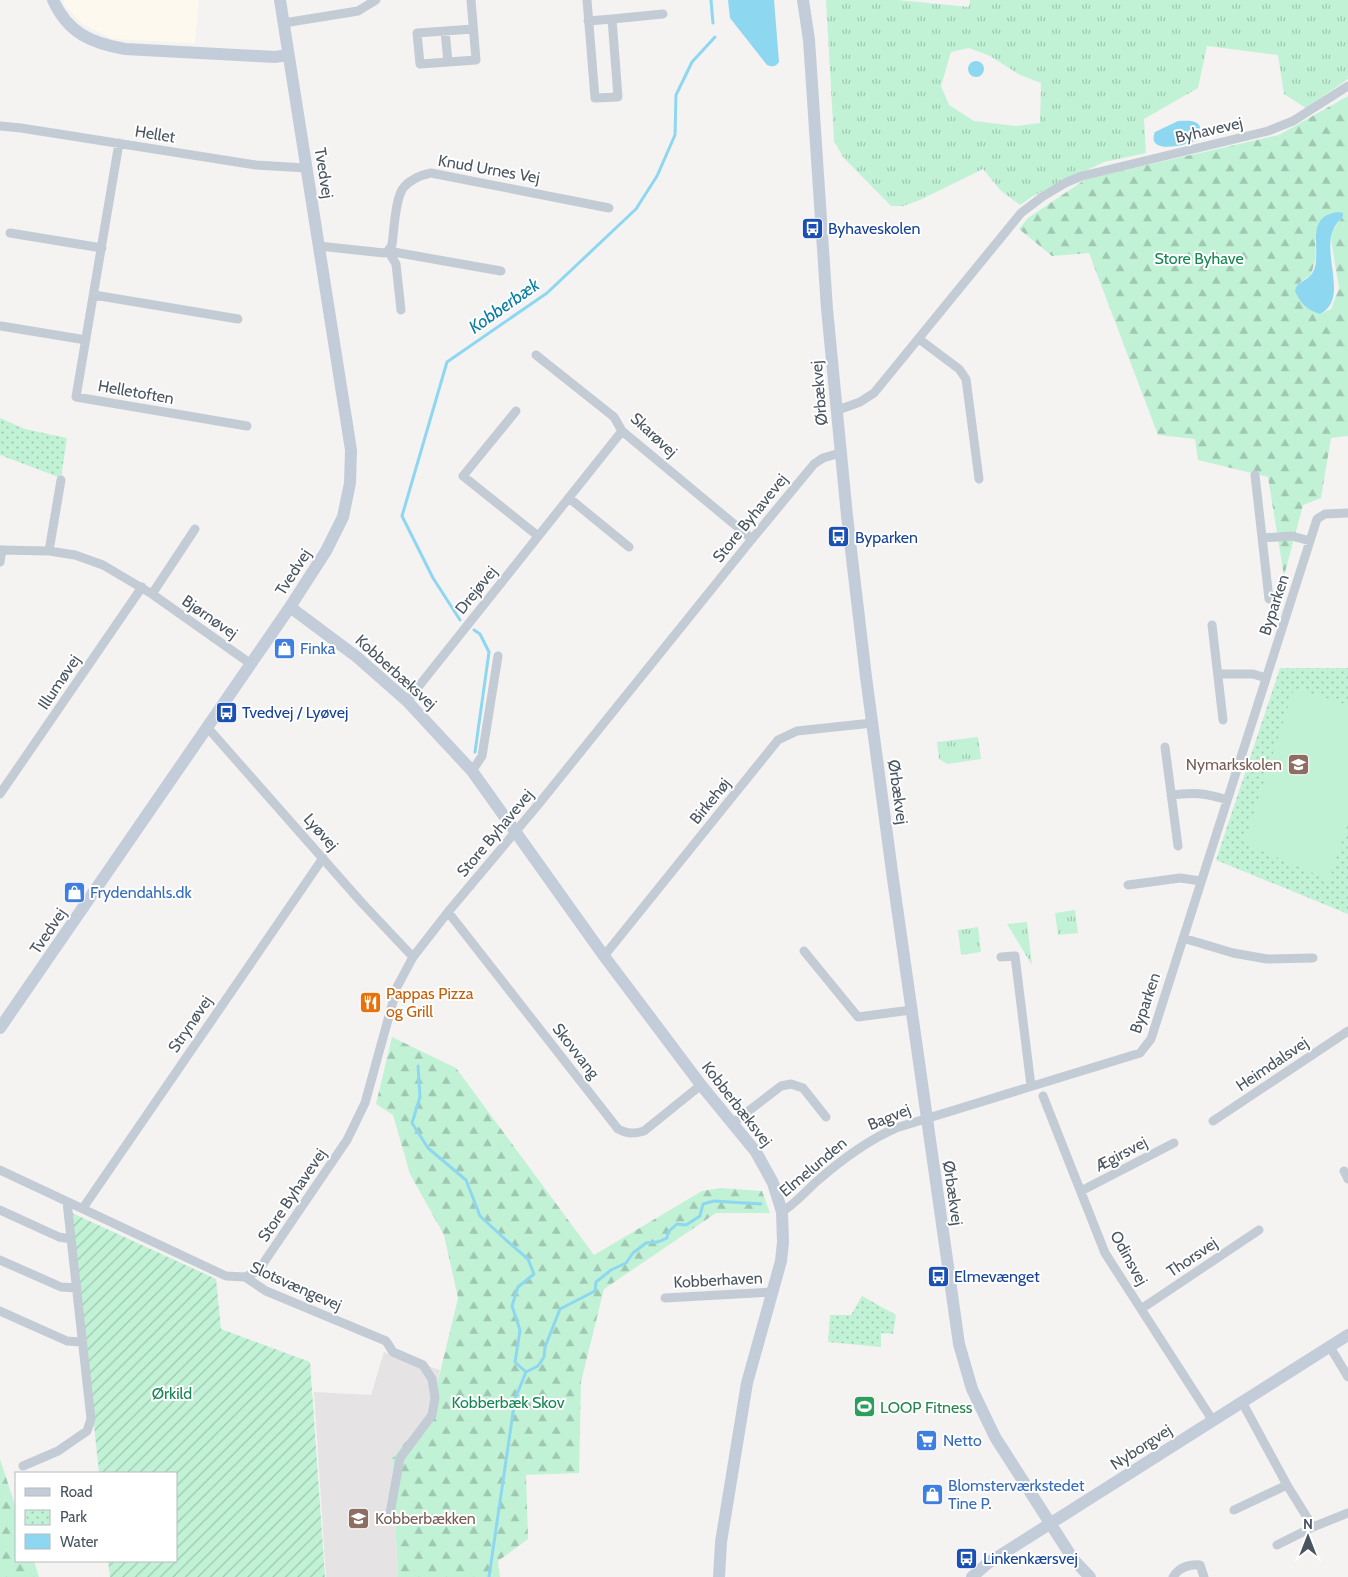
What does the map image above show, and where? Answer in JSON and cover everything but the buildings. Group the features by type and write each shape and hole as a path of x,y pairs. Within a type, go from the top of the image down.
{"street":[{"path":"53,0 68,24 90,40 106,45 125,49 275,57 288,55"},
{"name":"Tvedvej","path":"0,1028 251,664 326,551 343,518 350,483 351,450 280,0"},
{"path":"284,23 358,11 376,0"},
{"path":"471,0 476,60 420,64 417,33 473,29"},
{"path":"587,0 595,98 618,96 612,19"},
{"name":"Ørbækvej","path":"803,0 808,40 827,309 838,410 840,453 872,723 959,1344 972,1389 995,1437 1051,1523"},
{"name":"Ørbækvej","path":"808,40 810,0"},
{"path":"588,20 663,14"},
{"path":"445,31 448,62"},
{"name":"Byhavevej","path":"919,338 1022,213 1042,197 1067,182 1097,171 1268,131 1293,121 1348,86"},
{"name":"Hellet","path":"0,126 256,165 306,168"},
{"name":"Helletoften","path":"119,143 76,397 247,426"},
{"name":"Knud Urnes Vej","path":"388,251 392,245 398,200 403,188 417,177 431,173 610,208"},
{"path":"10,233 102,248"},
{"path":"319,246 384,253 388,251 501,271"},
{"path":"388,251 396,264 401,310"},
{"path":"94,295 238,320"},
{"path":"1,326 86,340"},
{"path":"838,410 860,402 874,393 919,338 959,369 966,379 979,479"},
{"name":"Skarøvej","path":"536,355 614,417 622,430 752,539"},
{"path":"516,411 463,476 538,536"},
{"name":"Drejøvej","path":"407,701 622,430"},
{"name":"Store Byhavevej","path":"245,1277 258,1271 347,1140 365,1103 397,987 413,956 516,830 538,806 814,464 823,458 840,453"},
{"name":"Byparken","path":"1254,475 1269,599"},
{"path":"49,551 60,480"},
{"path":"569,498 629,547"},
{"name":"Byparken","path":"926,1119 1140,1054 1151,1039 1317,519 1325,514 1348,513"},
{"path":"152,594 195,529"},
{"path":"1262,538 1292,536 1310,541"},
{"path":"0,562 1,550"},
{"name":"Bjørnøvej","path":"1,550 49,551 76,556 103,565 142,587 251,664"},
{"name":"Illumøvej","path":"0,794 142,587"},
{"name":"Kobberbæksvej","path":"290,606 357,657 407,701 472,770 604,956 701,1085 756,1152 772,1183 782,1212 782,1254 747,1383 720,1542 719,1577"},
{"path":"1212,625 1224,720"},
{"path":"472,770 482,756 498,656"},
{"path":"1218,674 1253,674 1266,678"},
{"name":"Birkehøj","path":"604,956 778,740 797,731 872,723"},
{"name":"Lyøvej","path":"207,727 413,956"},
{"path":"1165,747 1178,846"},
{"path":"1171,795 1194,792 1227,800"},
{"name":"Strynøvej","path":"83,1208 323,858"},
{"path":"1128,885 1180,878 1201,881"},
{"name":"Skovvang","path":"448,912 618,1129 634,1134 644,1131 701,1085"},
{"path":"1182,938 1233,953 1267,959 1313,958"},
{"path":"804,951 858,1017 911,1010"},
{"path":"1001,957 1015,956 1031,1086"},
{"name":"Heimdalsvej","path":"1213,1121 1348,1031"},
{"path":"733,1123 780,1086 791,1084 803,1088 826,1117"},
{"name":"Odinsvej","path":"1044,1096 1105,1253 1212,1421"},
{"name":"Bagvej","path":"864,1144 896,1128 926,1119"},
{"name":"Ægirsvej","path":"1081,1191 1174,1142"},
{"name":"Elmelunden","path":"782,1212 796,1203 815,1182 864,1144"},
{"name":"Slotsvængevej","path":"0,1170 226,1276 245,1277 266,1291 386,1341 393,1352 423,1365 432,1379 435,1398 432,1415 400,1458 390,1519"},
{"path":"23,1466 58,1451 87,1432 91,1419 67,1202"},
{"path":"0,1210 59,1237 71,1239"},
{"name":"Thorsvej","path":"1141,1309 1259,1230"},
{"path":"0,1260 61,1287 77,1288"},
{"name":"Kobberhaven","path":"665,1298 772,1292"},
{"path":"0,1311 67,1341 82,1342"},
{"name":"Nyborgvej","path":"972,1577 988,1563 1348,1335"},
{"path":"1330,1347 1348,1377"},
{"path":"1242,1402 1287,1485 1313,1527"},
{"path":"1234,1510 1287,1485"},
{"path":"1277,1545 1313,1527 1348,1513"},
{"path":"1051,1523 1073,1559 1090,1577"},
{"path":"1173,1577 1179,1569 1195,1565 1200,1565 1204,1577"}],"shaded area":[{"path":"64,0 199,0 195,43 113,39 82,24 64,5"},
{"name":"Kobberbækken","path":"384,1352 440,1370 432,1412 392,1459 398,1577 326,1577 314,1392 371,1395"}],"green space":[{"path":"826,0 898,0 969,7 970,0 1348,0 1348,79 1306,108 1284,94 1278,55 1207,46 1198,88 1144,119 1146,153 1104,162 1033,196 1020,205 1001,191 983,169 920,200 903,206 891,206 843,157 834,141","holes":["969,48 990,56 1020,75 1041,83 1040,123 1016,126 974,121 949,105 941,86 951,52"]},
{"name":"Store Byhave","path":"1348,96 1348,436 1331,438 1321,498 1303,505 1284,576 1268,477 1198,460 1195,439 1158,435 1089,253 1052,256 1019,229 1028,218 1086,179 1279,135","holes":["1343,216 1333,230 1331,240 1339,288 1331,309 1320,314 1299,283 1311,275 1316,257 1315,241"]},
{"path":"0,418 25,429 67,438 61,478 0,455"},
{"name":"Nymarkskolen","path":"1280,668 1348,668 1348,914 1216,860"},
{"path":"1294,688 1348,705 1348,822 1329,880 1244,843"},
{"path":"978,737 981,759 947,764 939,759 937,742"},
{"path":"1075,910 1078,933 1058,935 1055,913"},
{"path":"1027,922 1032,965 1007,924"},
{"path":"978,927 981,952 961,955 958,930"},
{"name":"Kobberbæk Skov","path":"392,1037 456,1068 594,1255 702,1191 720,1188 762,1191 770,1213 716,1213 604,1289 581,1382 579,1473 526,1475 528,1539 498,1561 500,1577 398,1577 392,1459 431,1410 458,1298 444,1235 410,1174 393,1115 376,1104"},
{"name":"Ørkild","path":"72,1213 216,1279 221,1329 310,1362 325,1577 110,1577 108,1562 178,1562 178,1472 99,1472"},
{"path":"862,1296 896,1315 893,1334 881,1333 881,1347 828,1342 830,1315 851,1315"},
{"path":"0,1459 15,1505 15,1562 34,1562 39,1577 0,1577"}],"water":[{"path":"728,0 774,0 779,62 776,65 767,65 730,18"},
{"path":"973,61 979,61 984,66 982,75 973,77 968,72 968,66"},
{"path":"1178,121 1196,122 1200,128 1199,139 1187,144 1170,147 1156,144 1154,139 1155,132"},
{"path":"1343,213 1343,216 1333,230 1330,244 1334,278 1333,299 1328,308 1320,314 1304,306 1295,291 1299,283 1311,275 1315,267 1316,238 1320,221 1327,215"}],"waterway":[{"name":"Kobberbæk","path":"711,0 713,23"},
{"name":"Kobberbæk","path":"460,620 433,578 402,516 447,362 547,293 636,209 657,176 675,135 676,95 692,62 715,37"},
{"name":"Kobberbæk","path":"474,630 480,634 489,652 475,752"},
{"name":"Kobberbæk","path":"418,1066 420,1097 412,1123 428,1148 466,1180 480,1216 528,1259 534,1274 518,1287 512,1306 520,1330 515,1362 526,1372"},
{"path":"526,1372 538,1366 544,1357 545,1347 560,1309 595,1291 596,1282 611,1270 626,1263 633,1253 646,1243 658,1242 667,1238 668,1232 677,1224 686,1225 700,1216 703,1204 714,1201 761,1204"},
{"name":"Kobberbæk","path":"489,1577 515,1399 526,1372"}],"place":[{"name":"Byhaveskolen","path":"812,228"},
{"name":"Byparken","path":"839,537"},
{"name":"Finka","path":"284,648"},
{"name":"Tvedvej / Lyøvej","path":"226,712"},
{"name":"Nymarkskolen","path":"1298,764"},
{"name":"Frydendahls.dk","path":"74,892"},
{"name":"Pappas Pizza og Grill","path":"370,1002"},
{"name":"Elmevænget","path":"938,1276"},
{"name":"LOOP Fitness","path":"864,1407"},
{"name":"Netto","path":"927,1440"},
{"name":"Blomsterværkstedet Tine P.","path":"932,1494"},
{"name":"Kobberbækken","path":"359,1518"},
{"name":"Linkenkærsvej","path":"967,1558"}]}
